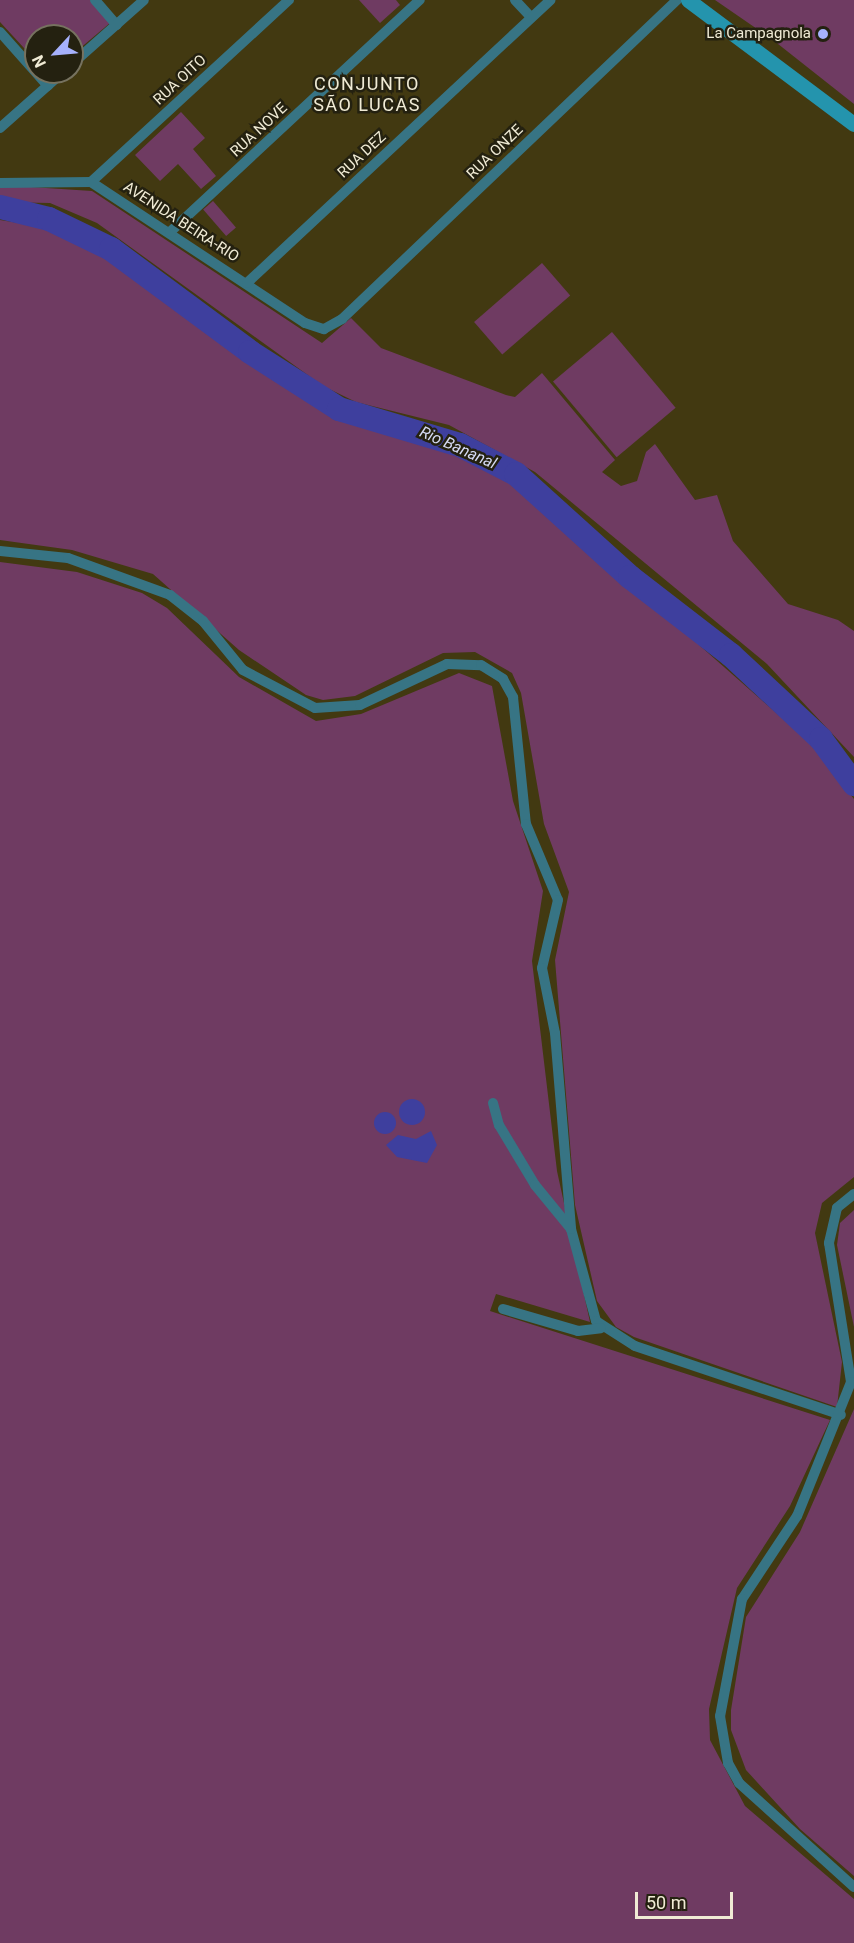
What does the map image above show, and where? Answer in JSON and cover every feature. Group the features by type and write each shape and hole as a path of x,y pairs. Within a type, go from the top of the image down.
{"main road":[{"path":"688,0 854,124"}],"street":[{"path":"95,0 117,25"},
{"path":"84,54 144,0"},
{"name":"RUA OITO","path":"90,182 289,0"},
{"name":"RUA NOVE","path":"170,232 420,0"},
{"path":"515,0 531,17"},
{"name":"RUA DEZ","path":"247,282 550,0"},
{"name":"RUA ONZE","path":"333,324 677,0"},
{"path":"0,32 48,86 0,128"},
{"path":"0,183 90,182"},
{"name":"AVENIDA BEIRA-RIO","path":"90,182 247,282 310,326 333,324"},
{"path":"0,551 68,558 170,595 203,621 243,670 315,708 360,705 447,664 481,665 510,687 526,824 558,900 542,968 555,1033 571,1229 601,1328"},
{"path":"493,1103 536,1185 571,1229"},
{"path":"854,1194 837,1208 830,1230 830,1257 852,1368 841,1415 797,1516 742,1599 720,1735 740,1783 854,1887"},
{"path":"503,1309 578,1331 601,1328 635,1346 841,1415"}],"shaded area":[{"path":"0,0 90,0 110,23 84,45 84,24 24,24 24,48 0,22"},
{"path":"359,0 396,0 400,5 380,23"},
{"path":"715,0 854,0 854,104 773,40"},
{"path":"181,112 205,138 193,149 216,176 201,189 178,164 160,181 135,155"},
{"path":"0,185 92,191 322,343 351,318 381,348 506,395 515,397 542,373 615,460 602,472 621,486 637,481 646,452 655,444 695,500 717,495 733,541 788,604 838,620 854,631 854,757 767,664 535,472 449,425 356,402 323,386 97,223 50,203 0,202"},
{"path":"213,201 236,227 226,236 203,210"},
{"path":"0,220 37,226 114,259 327,414 456,455 521,488 808,741 854,799 854,1177 822,1203 815,1233 842,1362 837,1407 634,1337 616,1327 597,1301 575,1205 555,960 569,892 544,824 521,693 512,673 475,652 443,653 355,696 323,700 306,695 239,650 153,574 72,550 0,540"},
{"path":"542,263 570,295 502,354 474,322"},
{"path":"612,332 676,408 617,457 553,381"},
{"path":"0,562 77,572 142,593 167,608 239,677 316,721 361,714 459,673 492,686 513,801 543,891 532,961 557,1171 590,1322 496,1294 490,1311 830,1420 790,1506 737,1588 709,1709 710,1740 745,1806 854,1899 854,1943 0,1943"},
{"path":"412,1099 421,1103 425,1112 421,1121 412,1125 403,1121 399,1112 403,1103"},
{"path":"385,1112 393,1115 396,1123 393,1131 385,1134 377,1131 374,1123 377,1115"},
{"path":"431,1131 437,1145 427,1163 397,1157 386,1145 398,1135 416,1139"},
{"path":"854,1210 854,1327 837,1245 840,1223"},
{"path":"854,1409 854,1876 800,1829 746,1770 731,1730 731,1710 746,1617 800,1532"}],"waterway":[{"name":"Rio Bananal","path":"0,207 49,219 111,249 250,352 339,409 460,445 516,474 630,577 731,655 821,739 854,784"}],"place":[{"name":"La Campagnola","path":"823,34"}],"district":[{"name":"CONJUNTO SÃO LUCAS","path":"367,95"}]}
